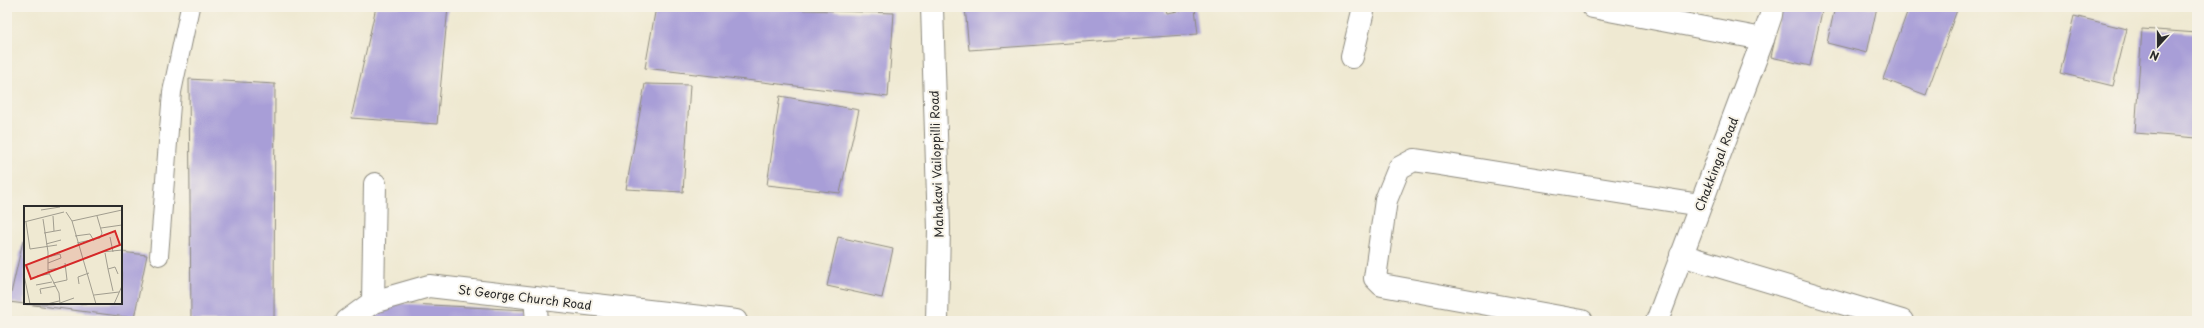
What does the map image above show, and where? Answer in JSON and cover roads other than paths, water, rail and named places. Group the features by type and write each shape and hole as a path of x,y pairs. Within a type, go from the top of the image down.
{"street":[{"name":"Mahakavi Vailoppilli Road","path":"932,7 939,229 937,321"},
{"path":"1352,57 1364,7"},
{"path":"1593,7 1763,39"},
{"name":"Chakkingal Road","path":"1657,321 1763,39 1771,15 1772,7"},
{"path":"1582,321 1382,285 1375,278 1385,208 1399,168 1414,160 1700,205"},
{"path":"373,302 375,184"},
{"path":"1681,255 1902,321"},
{"name":"St George Church Road","path":"346,321 373,302 429,286 736,321"},
{"path":"535,298 537,321"}],"lane":[{"path":"159,256 172,92 190,7"}]}
